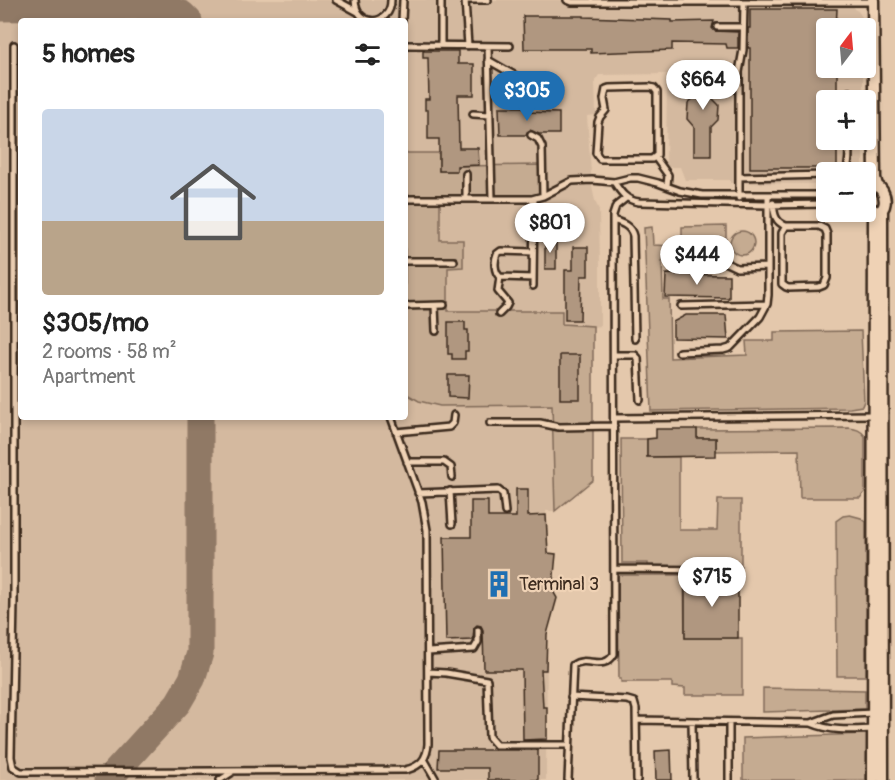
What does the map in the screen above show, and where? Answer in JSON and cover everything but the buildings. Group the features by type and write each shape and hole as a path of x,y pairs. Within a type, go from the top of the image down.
{"street":[{"path":"873,1 875,178 877,186 885,188 893,198 889,207 876,204"},
{"path":"870,222 878,415 878,729 883,780"},
{"path":"873,780 878,729"}],"lane":[{"path":"336,0 359,16"},
{"path":"355,0 359,16"},
{"path":"385,18 391,7 391,0"},
{"path":"402,0 402,18"},
{"path":"441,0 441,45"},
{"path":"468,46 465,0 488,0"},
{"path":"567,0 572,2 873,1"},
{"path":"739,204 739,72 743,50 744,2"},
{"path":"717,27 743,27"},
{"path":"14,45 14,567 11,762 17,770 26,772 352,771 405,770 419,765 428,752 428,530 418,492 392,420"},
{"path":"408,45 510,46"},
{"path":"488,46 492,198"},
{"path":"488,60 536,87 540,105"},
{"path":"650,87 656,90 657,151 655,157 652,159 604,160 598,158 596,153 599,120 606,110 604,99 607,88 650,87"},
{"path":"473,114 490,115"},
{"path":"531,135 542,144 543,196"},
{"path":"655,157 668,175 667,186"},
{"path":"658,183 663,168"},
{"path":"466,174 466,199"},
{"path":"739,177 816,175"},
{"path":"408,199 534,198 543,196 572,181 614,182 638,178 702,195 816,195"},
{"path":"614,182 621,194 639,202 816,204"},
{"path":"679,352 730,348 760,317 767,304 768,295 770,196"},
{"path":"533,286 534,198"},
{"path":"568,780 572,669 575,663 580,662 606,663 613,658 614,654 613,219 616,206 626,198"},
{"path":"770,205 776,218 786,226 819,226 825,229 827,278 822,287 789,288 782,284 782,233 786,226"},
{"path":"613,219 626,225 633,236 635,339"},
{"path":"533,231 556,231"},
{"path":"499,314 508,303 498,291 500,277 496,271 495,256 499,252 533,252"},
{"path":"676,261 720,260 737,268 768,267"},
{"path":"408,261 454,261"},
{"path":"500,277 533,278"},
{"path":"681,306 767,304"},
{"path":"408,306 444,305"},
{"path":"435,306 436,331"},
{"path":"614,356 635,355 638,358 640,400"},
{"path":"396,432 449,427 453,423 454,415"},
{"path":"614,418 878,415"},
{"path":"490,423 540,423 559,427 614,426"},
{"path":"407,462 444,462 451,467 452,477"},
{"path":"418,492 500,491 504,496 505,512"},
{"path":"450,492 452,524"},
{"path":"615,569 717,570"},
{"path":"428,652 474,649 477,645 478,630"},
{"path":"428,672 488,680 489,737 496,745 569,746"},
{"path":"571,697 631,701 636,705 636,780"},
{"path":"811,723 833,715 878,713"},
{"path":"636,720 811,723 841,730 878,729"},
{"path":"693,721 693,780"},
{"path":"729,722 729,780"},
{"path":"424,759 436,780"},
{"path":"220,780 233,771"},
{"path":"262,771 263,780"},
{"path":"352,771 352,780"},
{"path":"192,772 198,777"}],"shaded area":[{"path":"0,0 855,0 854,9 862,18 816,18 816,78 863,78 863,90 816,90 816,150 863,150 863,162 816,162 816,184 685,180 680,167 666,167 667,74 599,75 595,81 596,115 587,116 592,187 599,210 600,265 600,326 593,327 593,480 555,511 546,511 548,553 556,554 554,593 557,598 547,634 546,780 0,780"},
{"path":"408,153 439,153 439,171 457,171 457,166 540,165 540,199 440,201 440,240 463,240 463,267 448,268 448,311 562,311 562,324 593,326 593,480 555,511 552,405 440,406 419,401 408,395"},
{"path":"726,226 726,243 682,243 682,227"},
{"path":"652,227 653,245 673,246 662,260 663,299 669,299 670,358 747,355 746,341 774,341 774,332 861,331 864,401 862,406 651,411 644,228"},
{"path":"742,231 750,235 754,243 750,251 742,255 734,251 730,243 734,235"},
{"path":"849,428 862,432 865,436 865,492 860,498 800,498 799,450 716,451 716,438 697,438 697,429"},
{"path":"621,439 647,439 647,457 679,457 679,530 717,530 718,500 741,500 741,567 648,567 648,563 622,563"},
{"path":"850,515 866,522 866,676 837,676 836,521 843,516"},
{"path":"618,575 684,575 685,638 742,638 742,695 685,695 685,688 672,687 672,682 621,682 619,679"},
{"path":"763,688 865,690 865,709 763,712"},
{"path":"867,734 866,780 743,780 743,738"}],"taxiway":[{"path":"0,8 161,6 182,14 186,18"},
{"path":"108,780 178,703 192,679 200,653 200,420"}],"place":[{"name":"Terminal 3","path":"499,584"}]}
